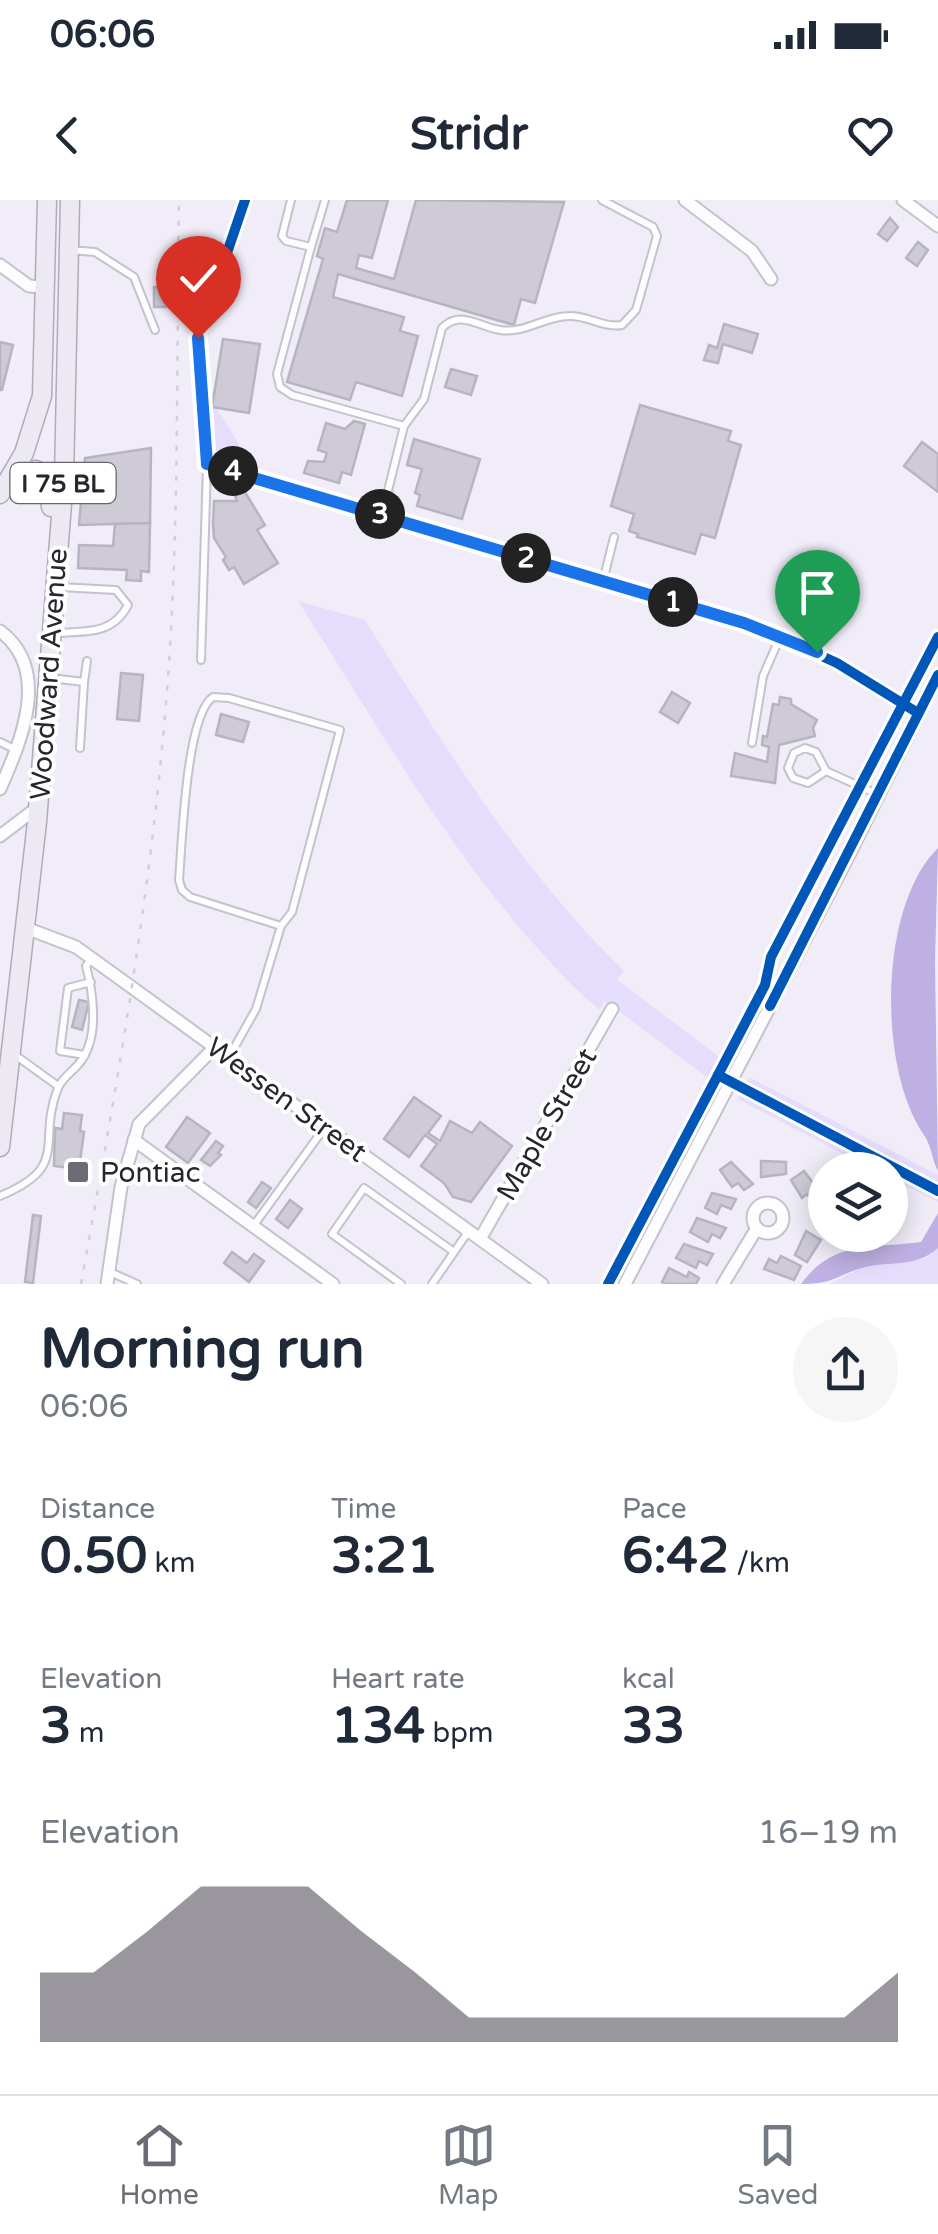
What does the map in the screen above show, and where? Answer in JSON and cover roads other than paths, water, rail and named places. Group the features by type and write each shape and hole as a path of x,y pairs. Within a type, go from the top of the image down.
{"main road":[{"name":"I 75 BL","path":"0,494 15,473 42,396 47,200"},
{"name":"Woodward Avenue","path":"0,1147 6,1048 26,928 52,633 64,461 70,200"},
{"path":"15,473 36,470 48,477 55,587"}],"street":[{"path":"245,200 198,338 207,464 780,636 837,662 918,713"},
{"path":"684,200 752,251 771,279"},
{"path":"904,200 938,226"},
{"path":"0,265 28,286 44,287"},
{"path":"0,630 19,650 28,676 25,728 0,789"},
{"path":"624,1284 938,675"},
{"path":"0,836 38,807"},
{"name":"Wessen Street","path":"26,928 76,946 542,1284"},
{"name":"Maple Street","path":"474,1235 612,1009"},
{"path":"108,1278 122,1187 143,1119 215,1047"},
{"path":"134,1140 333,1284"},
{"path":"723,1284 758,1228"}],"lane":[{"path":"291,200 282,236 286,242 311,248"},
{"path":"325,200 278,374 280,387 292,395 404,426"},
{"path":"382,514 404,426 424,399 442,328 449,320 459,318 500,330 523,330 568,316 610,327 622,326 636,310 657,236 653,227 602,200"},
{"path":"68,250 96,252 134,277 156,330"},
{"path":"200,660 207,464"},
{"path":"603,582 614,537"},
{"path":"52,633 103,629 120,621 128,605 116,590 55,587"},
{"path":"752,743 763,676 780,636"},
{"path":"80,748 87,661"},
{"path":"48,678 84,682"},
{"path":"228,1057 256,1009 281,926 292,912 340,730 229,698 213,698 200,712 178,880 190,897 281,926"},
{"path":"0,742 17,751"},
{"path":"826,771 814,781 803,783 793,778 788,763 799,750 811,750 820,757 826,771 878,794"},
{"path":"0,1196 25,1185 42,1170 58,1086 85,1056 95,998 86,966 92,958"},
{"path":"85,1056 60,1052 68,988 90,982"},
{"path":"6,1048 58,1086"},
{"path":"254,1226 325,1127"},
{"path":"400,1284 332,1234 364,1188 454,1252"},
{"path":"432,1284 454,1252 474,1235"},
{"path":"108,1278 137,1284"}],"railway":[{"path":"81,1284 140,929 165,715 175,522 179,200"}],"place":[{"name":"Pontiac","path":"78,1172"}]}
